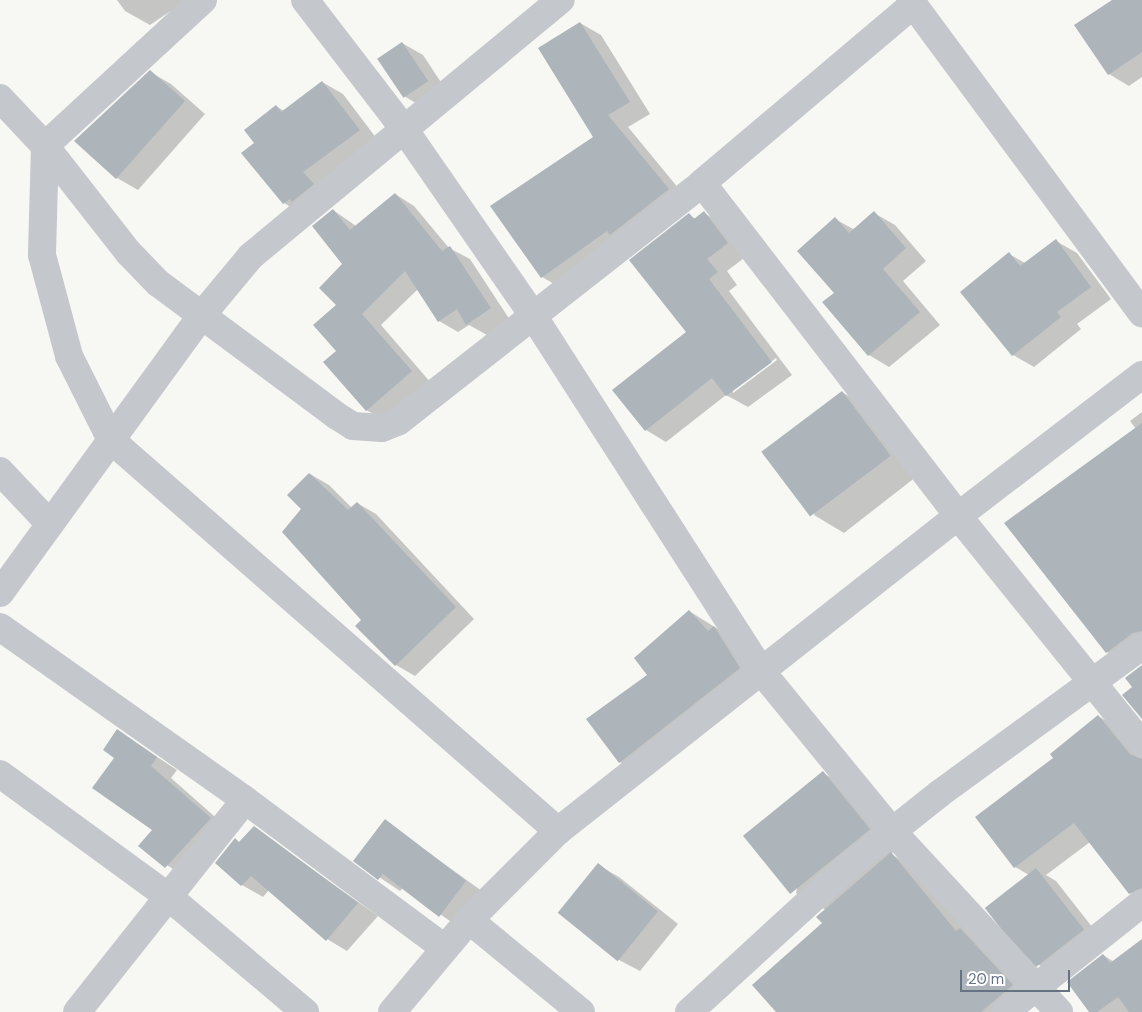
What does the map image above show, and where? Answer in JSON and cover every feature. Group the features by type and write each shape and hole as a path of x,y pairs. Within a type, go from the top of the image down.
{"street":[{"path":"203,0 44,146 42,255 69,356 111,440 558,831"},
{"path":"305,0 404,129 532,314 761,671 893,832 1059,1012"},
{"path":"0,593 201,316 251,256 561,0"},
{"path":"0,98 44,146 128,253 158,283 337,416 353,426 368,430 382,428 399,421 532,314 702,183 912,2 1142,314"},
{"path":"702,183 958,516 1092,686 1142,744"},
{"path":"392,1012 469,920 558,831 958,516 1142,375"},
{"path":"0,471 50,524"},
{"path":"0,627 245,800 444,948"},
{"path":"689,1012 846,868 939,794 1092,686 1142,646"},
{"path":"0,774 170,898 306,1012"},
{"path":"77,1012 170,898 245,800"},
{"path":"1005,1012 1035,985 1142,902"},
{"path":"469,920 581,1012"}],"building":[{"path":"1112,0 1142,0 1142,52 1108,75 1074,25"},
{"path":"580,22 630,102 608,115 669,189 610,235 607,231 541,278 490,206 593,137 538,48"},
{"path":"402,42 428,81 403,98 377,59"},
{"path":"150,70 185,101 116,179 74,141"},
{"path":"322,81 360,130 303,172 314,184 292,202 290,199 283,204 241,153 254,143 244,130 276,105 281,112"},
{"path":"395,193 442,251 450,246 491,308 466,325 457,309 438,322 405,271 362,314 412,371 366,411 323,362 336,351 313,325 336,305 319,288 342,264 312,226 333,209 350,230"},
{"path":"704,211 728,243 707,259 718,272 709,279 772,362 726,396 712,378 645,431 612,390 686,332 629,260 689,213 694,219"},
{"path":"874,211 906,248 883,269 920,312 868,356 822,302 834,293 797,251 835,217 849,233"},
{"path":"1056,239 1091,287 1057,312 1061,317 1012,356 960,292 1009,252 1020,266"},
{"path":"842,391 891,456 810,516 761,452"},
{"path":"1142,423 1142,631 1133,633 1106,653 1004,523"},
{"path":"309,473 348,510 357,502 456,607 395,666 355,626 361,620 282,532 301,509 287,495"},
{"path":"689,610 708,631 714,626 740,668 619,763 586,719 647,675 634,658"},
{"path":"1142,665 1142,719 1122,695 1132,687 1125,678"},
{"path":"1098,715 1130,754 1142,759 1142,888 1129,894 1074,823 1014,868 975,817 1053,758 1050,754"},
{"path":"117,729 157,757 151,766 211,818 165,868 138,846 152,830 92,788 114,758 103,750"},
{"path":"823,771 870,829 790,894 743,836"},
{"path":"385,819 466,881 439,917 383,874 378,880 353,861"},
{"path":"254,826 358,903 326,941 251,876 241,886 215,863 235,838 239,842"},
{"path":"891,852 956,931 960,928 1013,985 981,1012 776,1012 752,985 822,923 816,917"},
{"path":"598,863 658,911 618,961 558,913"},
{"path":"1036,868 1084,929 1033,969 985,908"},
{"path":"1142,939 1142,1012 1129,1012 1118,997 1097,1012 1089,1012 1067,982 1103,954 1110,963"}]}
